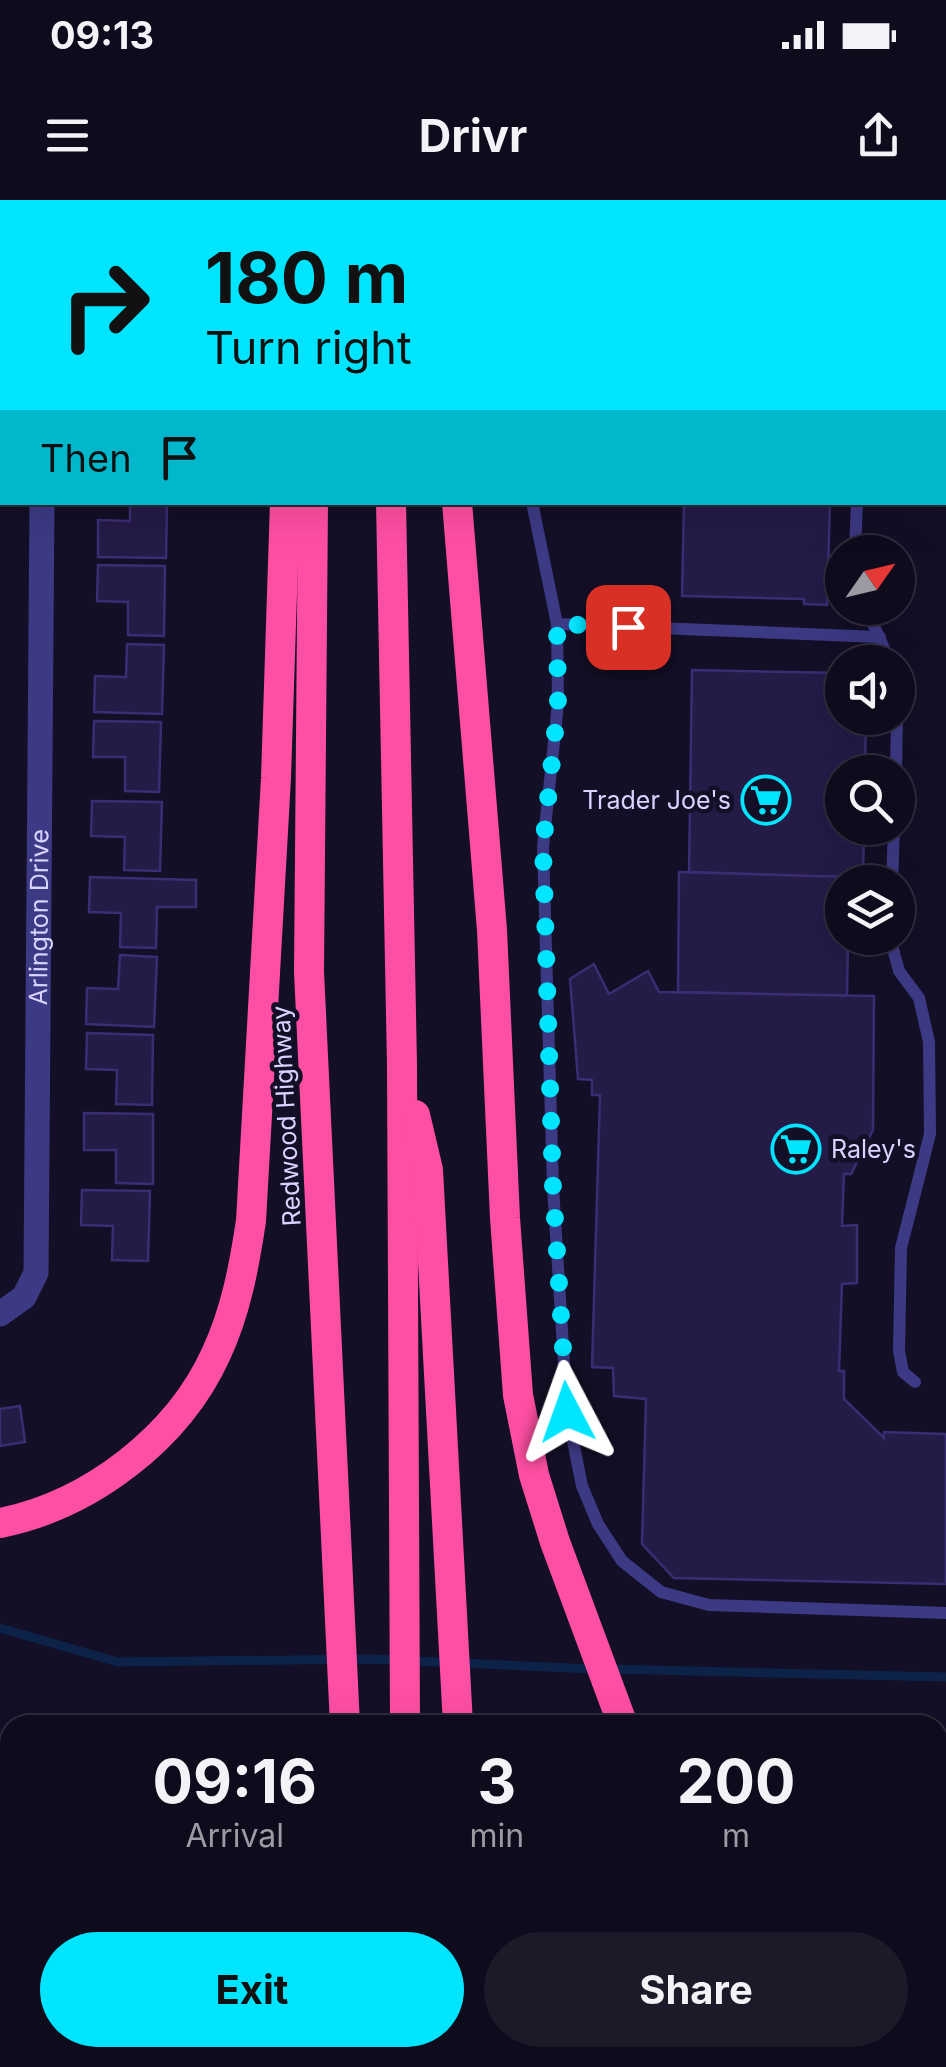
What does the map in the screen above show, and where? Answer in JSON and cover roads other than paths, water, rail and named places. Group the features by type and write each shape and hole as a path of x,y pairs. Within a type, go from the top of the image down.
{"highway":[{"path":"6,1522 88,1490 157,1438 216,1356 240,1287 251,1221 269,913 285,505"},
{"name":"Redwood Highway","path":"313,505 309,972 345,1715"},
{"path":"391,505 402,1065 404,1714"},
{"path":"457,505 492,930 518,1395 534,1476 619,1715"},
{"path":"402,1065 428,1170 458,1715"}],"street":[{"name":"Arlington Drive","path":"0,1314 24,1296 36,1273 42,505"}],"lane":[{"path":"533,505 557,624 558,704 543,847 553,1187 564,1374 567,1412 582,1486 598,1524 622,1561 661,1592 709,1605 946,1613"},
{"path":"856,535 857,505"},
{"path":"557,624 880,638"},
{"path":"874,625 883,645"},
{"path":"895,955 899,971 919,998 928,1042 930,1134 900,1248 899,1351 903,1372 914,1382"}],"waterway":[{"path":"0,1628 118,1662 371,1659 593,1669"},
{"path":"609,1669 946,1677"}],"place":[{"name":"Trader Joe's","path":"766,800"},
{"name":"Raley's","path":"796,1149"}]}
